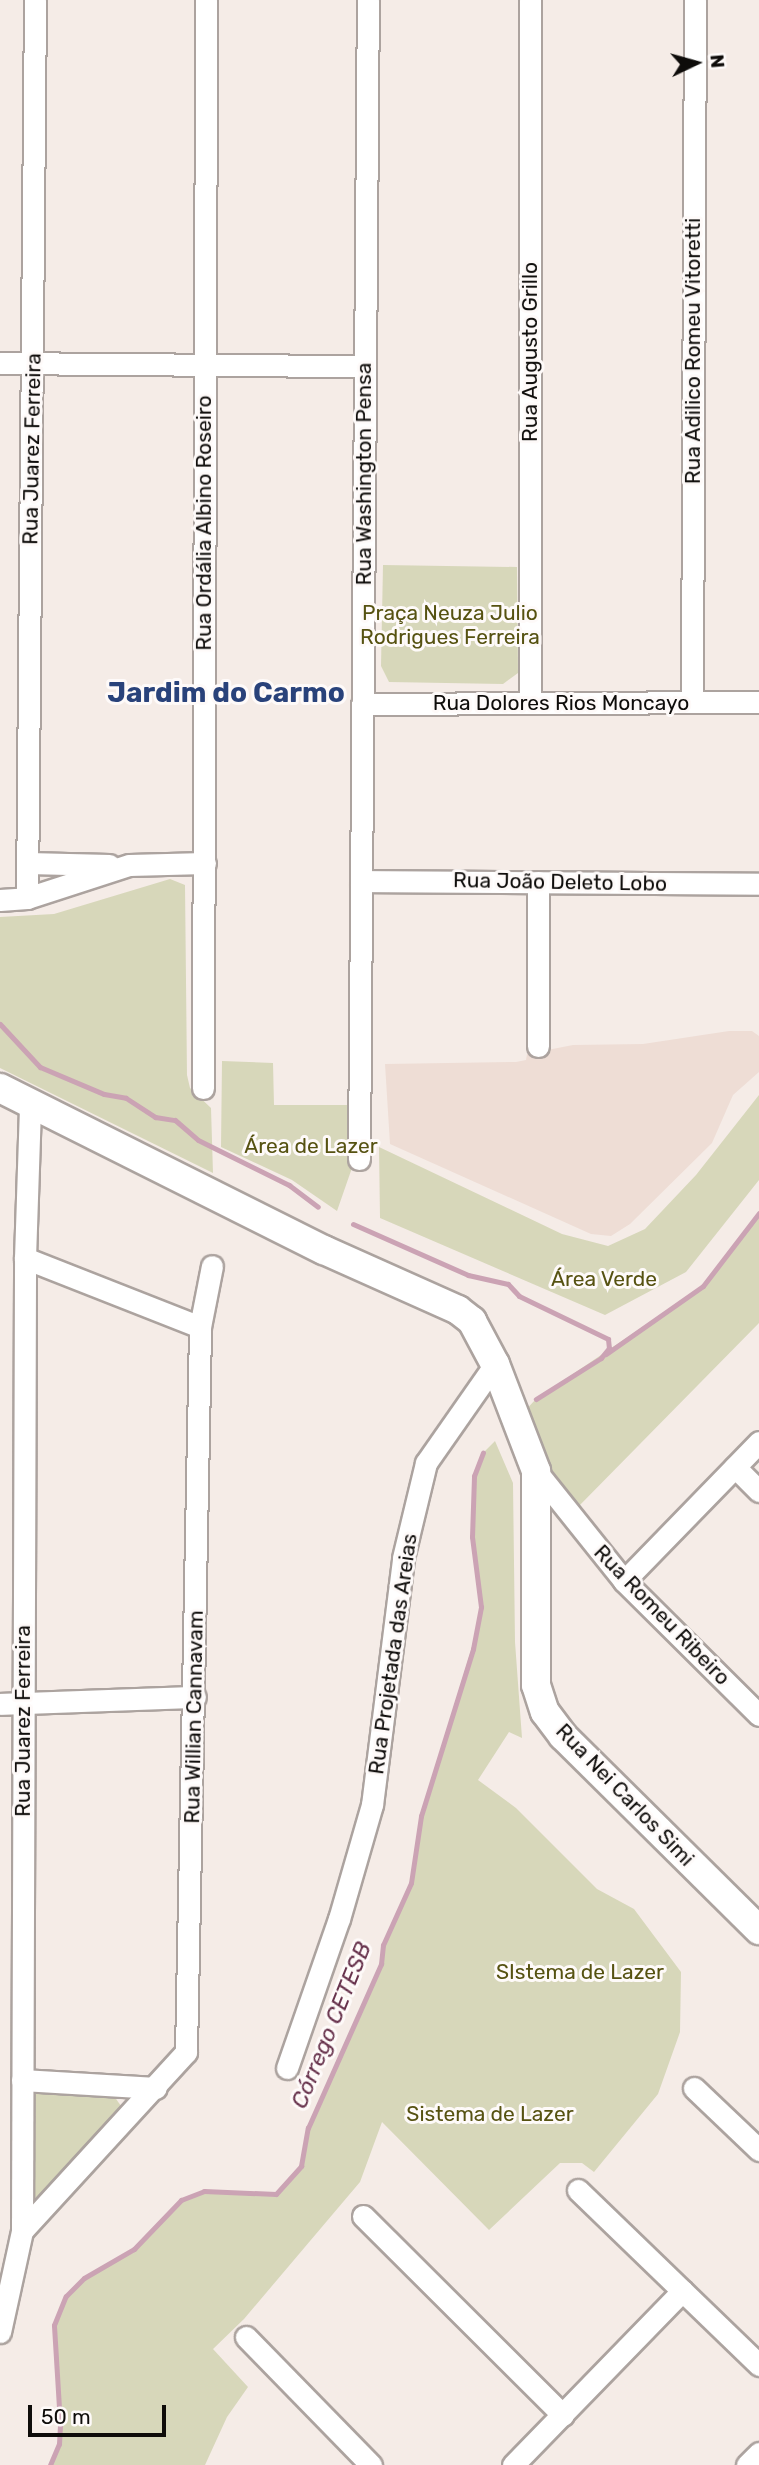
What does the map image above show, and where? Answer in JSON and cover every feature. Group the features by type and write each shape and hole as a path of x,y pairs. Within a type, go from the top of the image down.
{"street":[{"name":"Rua Juarez Ferreira","path":"27,898 35,0"},
{"name":"Rua Ordália Albino Roseiro","path":"203,1088 206,0"},
{"name":"Rua Washington Pensa","path":"359,1159 368,0"},
{"name":"Rua Augusto Grillo","path":"530,0 530,703"},
{"name":"Rua Adilico Romeu Vitoretti","path":"692,702 695,0"},
{"path":"0,363 365,366"},
{"name":"Rua Dolores Rios Moncayo","path":"362,704 759,702"},
{"path":"28,863 205,863"},
{"path":"0,900 27,898 129,865"},
{"name":"Rua João Deleto Lobo","path":"361,881 759,884"},
{"path":"538,882 538,1046"},
{"path":"0,1088 30,1107 324,1250 458,1310 482,1334 495,1364"},
{"name":"Rua Juarez Ferreira","path":"0,2332 22,2231 26,1258 30,1107"},
{"path":"26,1258 200,1327"},
{"name":"Rua Willian Cannavam","path":"22,2231 156,2088 186,2052 195,1697 200,1327 212,1266"},
{"name":"Rua Romeu Ribeiro","path":"495,1364 533,1464 624,1581 759,1715"},
{"name":"Rua Projetada das Areias","path":"287,2068 339,1919 372,1805 403,1558 426,1463 495,1364"},
{"path":"624,1581 759,1443"},
{"name":"Rua Nei Carlos Simi","path":"533,1464 536,1685 545,1712 563,1737 759,1930"},
{"path":"735,1467 759,1491"},
{"path":"0,1704 23,1700 195,1697"},
{"path":"22,2080 156,2088"},
{"path":"694,2088 759,2150"},
{"path":"579,2190 759,2365"},
{"path":"363,2216 563,2415"},
{"path":"513,2465 682,2291"},
{"path":"246,2337 371,2465"},
{"path":"747,2465 759,2453"}],"shaded area":[{"path":"729,1031 752,1031 759,1036 759,1072 733,1095 712,1143 630,1224 611,1236 591,1234 390,1144 385,1064 516,1062 526,1060 527,1054 573,1045 643,1044"}],"green space":[{"name":"Praça Neuza Julio Rodrigues Ferreira","path":"383,565 517,567 518,673 503,684 389,682 381,666"},
{"path":"170,879 185,885 187,1075 190,1088 211,1108 213,1173 0,1068 0,917 54,914"},
{"name":"Área de Lazer","path":"222,1061 273,1063 274,1105 352,1105 353,1165 337,1211 292,1180 221,1147"},
{"name":"Área Verde","path":"759,1095 759,1180 686,1272 605,1315 380,1218 379,1147 562,1234 608,1246 645,1229 696,1175"},
{"path":"759,1213 759,1323 577,1508 556,1489 520,1416 536,1399 703,1286"},
{"path":"495,1441 513,1483 515,1642 522,1738 509,1732 478,1780 516,1808 597,1889 634,1909 681,1972 680,2032 658,2094 594,2172 582,2163 560,2163 489,2230 382,2122 360,2182 244,2319 213,2349 248,2387 227,2417 205,2465 50,2465 59,2444 60,2424 54,2325 66,2296 84,2278 134,2249 181,2200 204,2191 276,2194 301,2166 308,2128 381,1964 383,1945 411,1883 421,1816 477,1630 481,1607 472,1537 474,1476 483,1453"},
{"path":"36,2089 114,2096 121,2106 35,2204 31,2099"}],"waterway":[{"name":"Córrego CETESB","path":"0,1024 40,1067 104,1094 126,1098 155,1117 175,1120 198,1140 289,1185 318,1207"},
{"path":"606,1354 703,1286 759,1213"},
{"name":"Córrego CETESB","path":"353,1224 468,1275 508,1284 519,1296 608,1339 609,1348 601,1358 536,1399"},
{"name":"Córrego CETESB","path":"50,2465 59,2444 60,2424 54,2325 66,2296 84,2278 134,2249 181,2200 204,2191 276,2194 301,2166 308,2128 381,1964 383,1945 411,1883 421,1816 473,1649 481,1607 472,1537 474,1476 483,1453"}],"district":[{"name":"Jardim do Carmo","path":"226,693"}],"park label":[{"name":"SIstema de Lazer","path":"580,1972"},
{"name":"Sistema de Lazer","path":"490,2114"}]}
